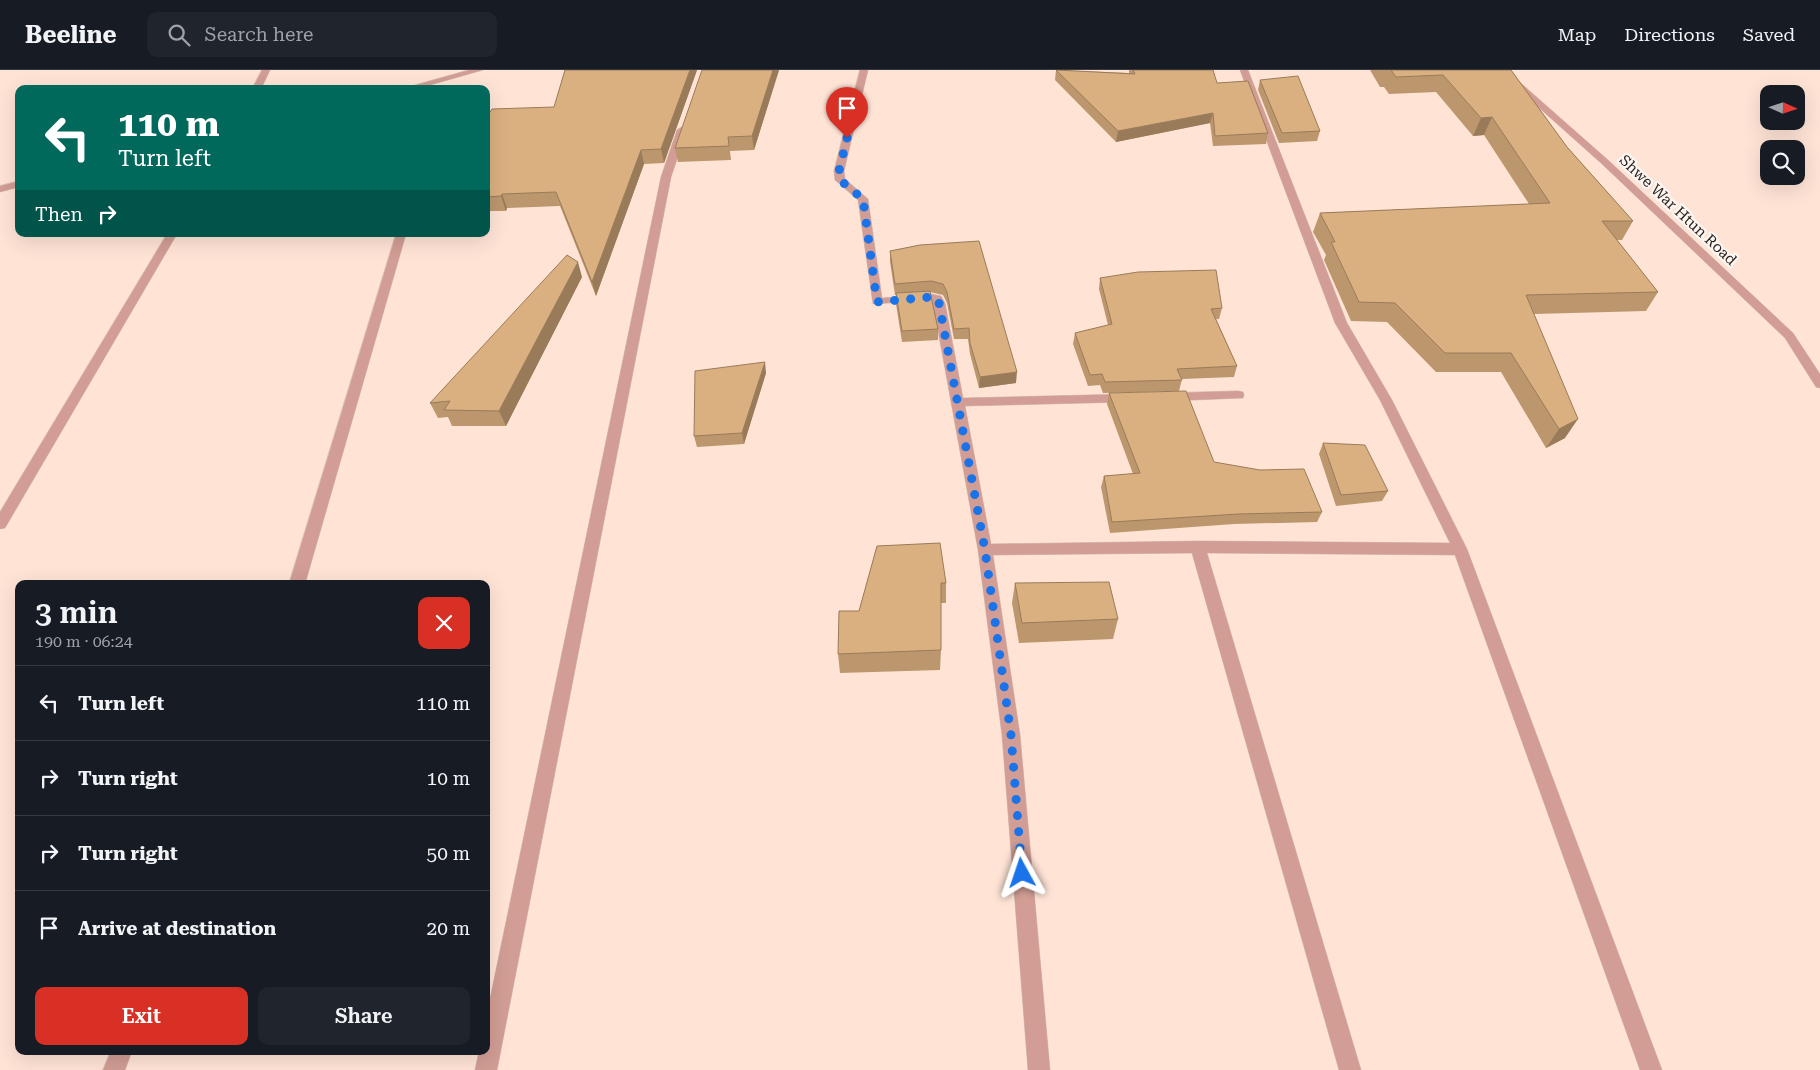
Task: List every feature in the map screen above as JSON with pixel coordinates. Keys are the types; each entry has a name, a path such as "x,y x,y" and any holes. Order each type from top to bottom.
{"street":[{"path":"258,85 266,70"},
{"path":"438,85 479,70"},
{"path":"864,70 839,171 840,180 863,199 877,302 931,297 937,298 939,303 985,550 1011,735 1039,1070"},
{"path":"1244,70 1341,323 1386,400 1460,549 1651,1070"},
{"name":"Shwe War Htun Road","path":"1501,70 1605,162 1789,336 1820,384"},
{"path":"490,1050 666,177 688,114"},
{"path":"0,189 15,185"},
{"path":"0,524 170,237"},
{"path":"298,580 400,237"},
{"path":"1160,397 1238,395"},
{"path":"956,402 1141,398"},
{"path":"985,550 1198,547 1460,549"},
{"path":"1198,547 1350,1070"},
{"path":"114,1070 120,1055"},
{"path":"486,1070 489,1055"}],"building":[{"path":"565,70 690,70 661,149 641,150 592,282 556,192 502,194 501,196 490,197 490,112 492,109 554,107"},
{"path":"702,70 773,70 752,136 728,137 729,146 675,148"},
{"path":"1056,70 1135,74 1133,70 1213,70 1217,83 1248,81 1268,133 1215,136 1213,113 1118,131"},
{"path":"1391,70 1511,70 1567,147 1633,221 1602,221 1658,292 1526,295 1578,419 1559,429 1511,353 1445,353 1395,303 1359,302 1331,242 1335,242 1320,213 1550,203 1492,117 1481,118 1443,75 1396,77"},
{"path":"1298,76 1320,131 1282,133 1260,80"},
{"path":"979,241 1017,372 980,377 970,343 969,328 954,329 947,292 943,284 931,281 895,284 890,251 920,245"},
{"path":"567,255 578,262 499,411 444,410 450,401 430,403"},
{"path":"1216,270 1222,308 1211,309 1237,366 1177,369 1182,380 1105,382 1102,374 1090,375 1075,333 1112,324 1100,278 1138,272"},
{"path":"930,291 938,329 902,331 896,293"},
{"path":"765,362 742,433 694,436 695,371"},
{"path":"1186,391 1214,462 1260,470 1304,469 1322,512 1238,514 1112,522 1104,476 1140,473 1109,393"},
{"path":"1323,443 1365,445 1388,491 1341,495"},
{"path":"940,543 946,583 941,583 941,650 838,654 839,611 859,611 877,546"},
{"path":"1109,582 1118,619 1022,623 1015,583"}],"route":[{"path":"847,138 839,171 840,180 863,199 877,302 931,297 937,298 939,303 985,550 1011,735 1022,873"}]}
